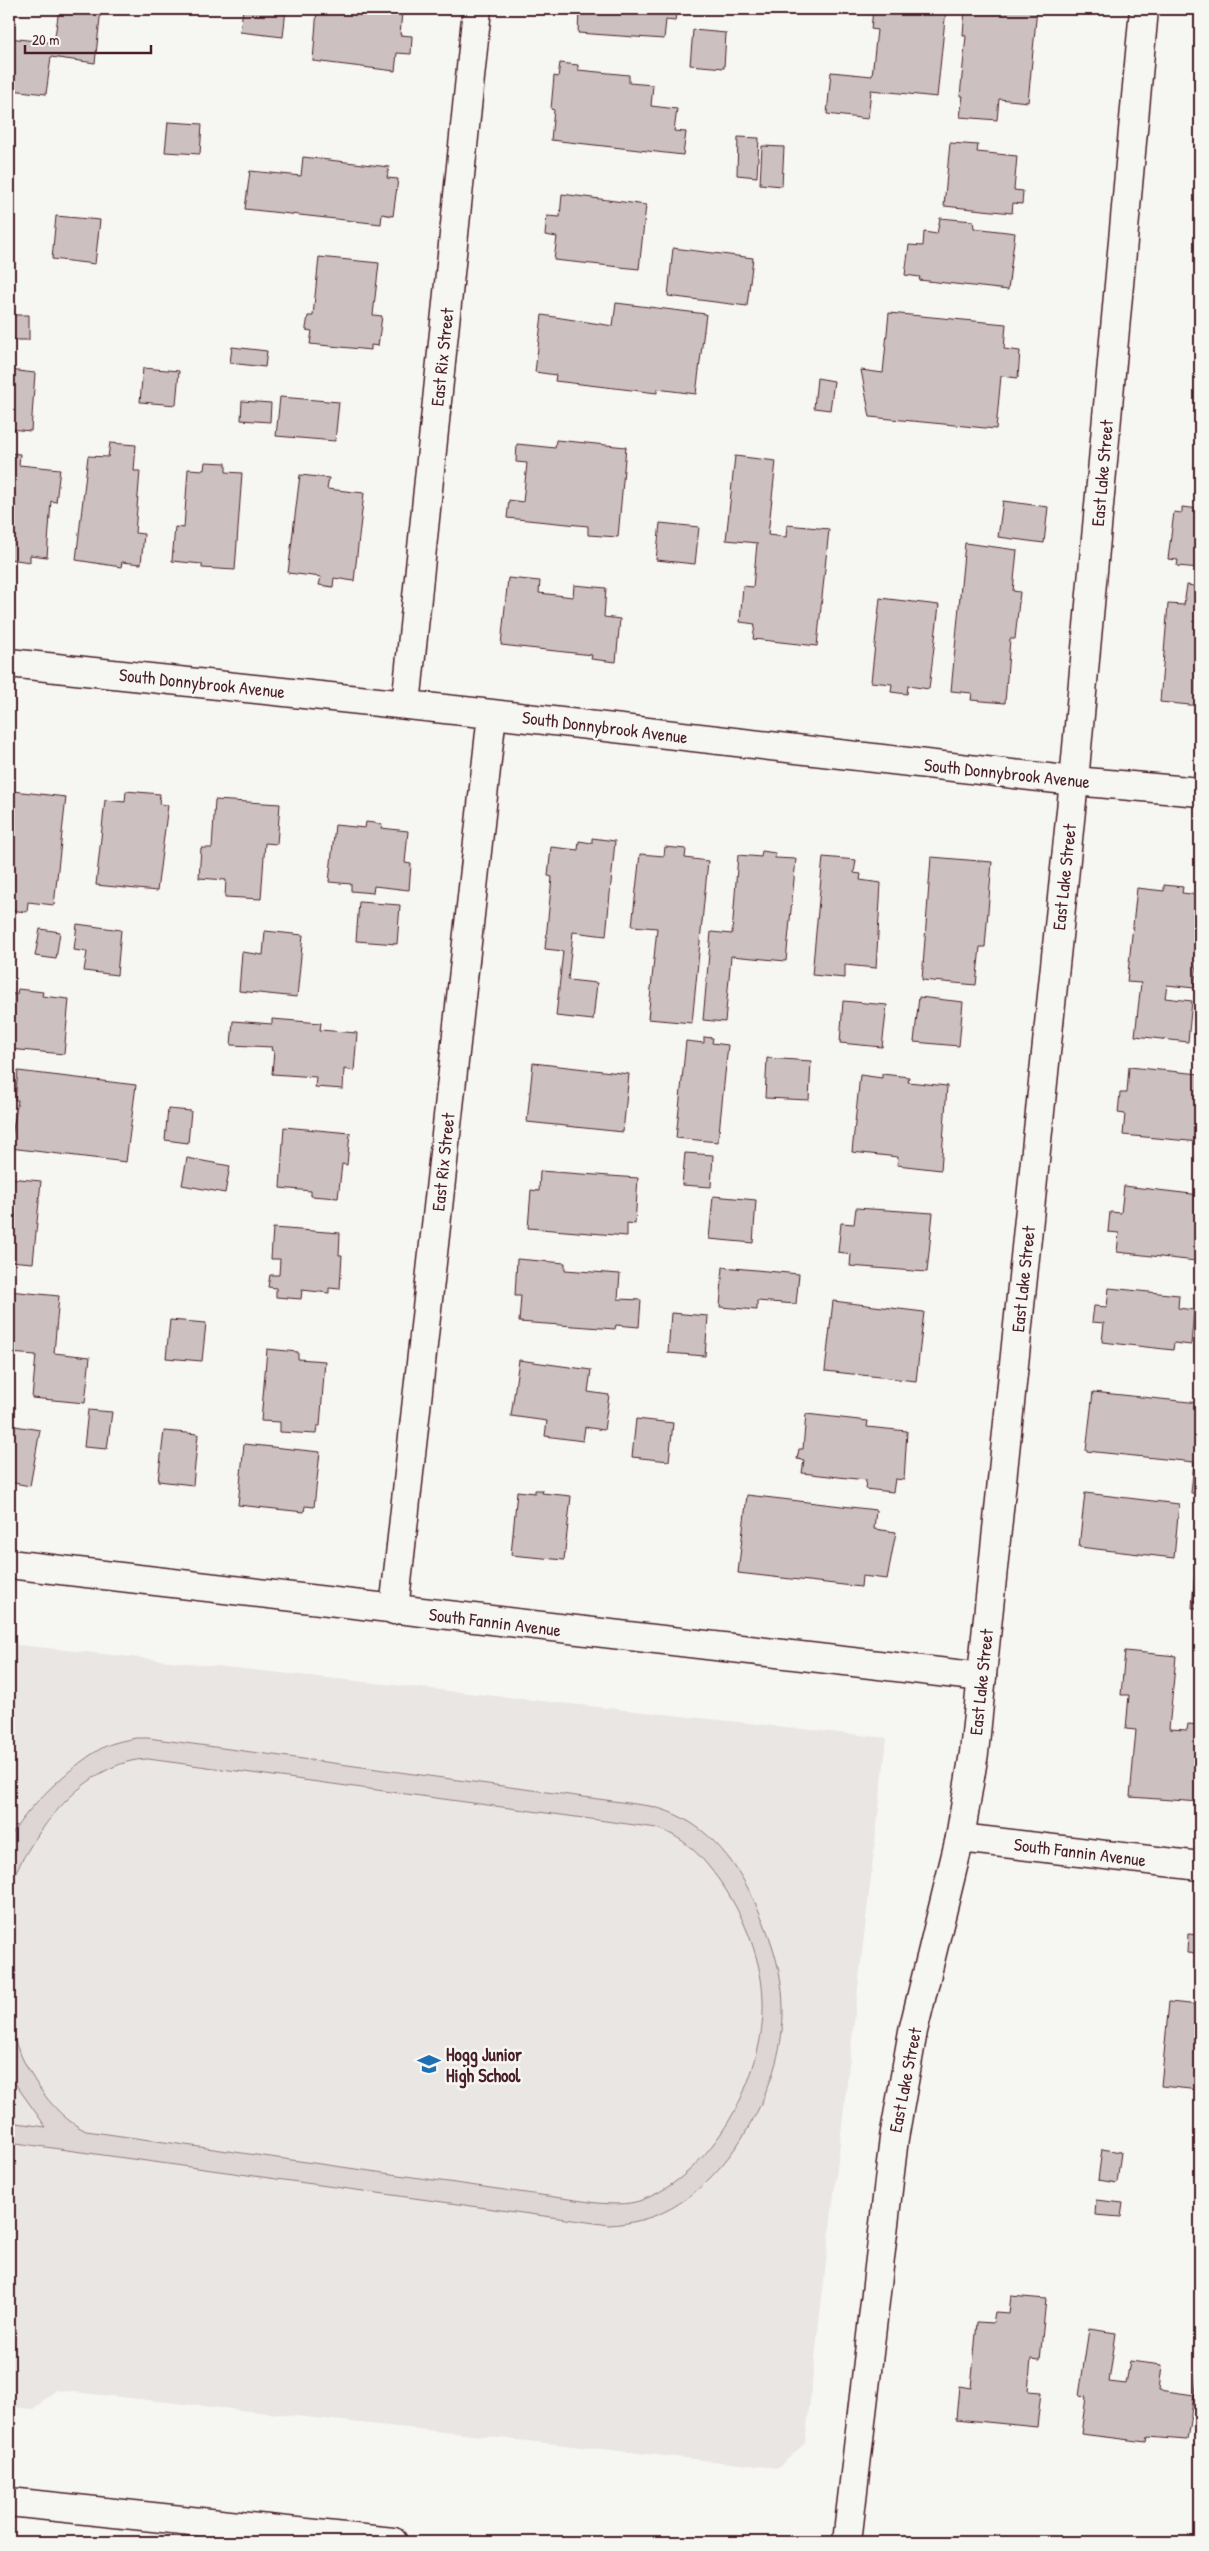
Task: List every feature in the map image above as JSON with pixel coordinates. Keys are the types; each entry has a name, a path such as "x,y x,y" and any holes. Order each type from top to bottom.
{"street":[{"name":"East Rix Street","path":"406,704 478,9"},
{"name":"East Lake Street","path":"847,2542 894,2138 914,2031 960,1838 974,1753 1074,781 1144,9"},
{"name":"South Donnybrook Avenue","path":"9,663 406,704 1074,781 1200,792"},
{"name":"East Rix Street","path":"394,1610 492,714"},
{"name":"South Fannin Avenue","path":"9,1564 982,1677"},
{"name":"South Fannin Avenue","path":"960,1838 1200,1866"},
{"path":"9,2502 393,2542"}],"shaded area":[{"name":"Hogg Junior High School","path":"9,1644 887,1738 805,2443 778,2468 56,2390 33,2409 9,2407"},
{"path":"136,1738 148,1738 650,1806 683,1818 697,1827 710,1837 732,1862 750,1892 774,1952 783,1999 780,2042 774,2071 763,2099 749,2126 732,2152 713,2175 691,2195 668,2210 624,2224 609,2225 9,2142 9,2122 46,2127 9,2075 9,2027 29,2072 38,2086 60,2112 72,2123 86,2131 597,2203 629,2203 639,2201 666,2188 690,2170 712,2146 730,2119 745,2090 755,2060 762,2029 763,2000 759,1970 751,1941 732,1899 703,1859 687,1844 657,1828 148,1759 125,1763 103,1772 83,1786 63,1804 46,1823 31,1845 9,1887 8,1845 15,1829 25,1816 51,1788 81,1762 109,1745"}],"building":[{"path":"59,9 101,9 95,63 51,57 46,94 11,90 9,38 54,43"},
{"path":"243,9 286,9 283,37 240,32"},
{"path":"317,9 374,9 402,12 400,35 412,36 411,54 397,53 395,71 313,61"},
{"path":"568,9 683,9 683,12 676,12 675,21 666,20 664,39 578,33 579,11"},
{"path":"873,9 946,9 937,97 871,90 868,119 827,114 831,72 872,76 877,30 871,29"},
{"path":"965,9 1037,9 1028,102 999,99 997,120 960,117 963,96 960,96 966,36 963,35"},
{"path":"693,30 726,33 724,68 690,65"},
{"path":"560,63 578,65 578,70 629,75 629,83 653,85 651,106 677,109 674,131 686,132 683,155 551,140 554,110 551,109 554,76 558,77"},
{"path":"168,122 202,124 200,154 165,152"},
{"path":"738,137 759,138 757,177 737,175"},
{"path":"950,143 978,145 977,152 1017,156 1014,190 1023,191 1022,204 1013,203 1012,213 944,206"},
{"path":"762,146 784,147 782,186 760,184"},
{"path":"303,157 389,167 387,178 398,179 393,216 382,214 381,224 245,209 250,171 301,176"},
{"path":"562,194 646,205 639,269 554,260 557,237 545,235 547,216 560,217"},
{"path":"56,216 100,220 95,264 52,259"},
{"path":"940,218 973,221 974,228 1015,233 1008,290 919,280 920,277 905,275 909,245 923,246 924,232 937,234"},
{"path":"673,248 753,258 747,306 668,296"},
{"path":"319,257 379,263 373,315 382,316 378,346 371,345 371,350 310,344 312,331 306,330 306,328 308,316 313,316"},
{"path":"616,303 706,314 696,394 657,389 657,393 555,381 556,375 535,372 542,315 613,326"},
{"path":"889,313 1006,324 1004,349 1020,351 1018,378 1001,376 996,429 870,417 861,370 883,373"},
{"path":"12,315 29,315 29,340 12,340"},
{"path":"232,347 267,351 265,367 230,363"},
{"path":"143,368 179,371 176,405 140,402"},
{"path":"9,370 35,373 31,431 9,429"},
{"path":"817,378 834,381 830,410 814,408"},
{"path":"280,397 339,402 335,441 276,436"},
{"path":"242,401 271,403 270,422 241,420"},
{"path":"556,440 626,447 618,537 588,535 588,526 507,518 509,500 523,502 527,463 516,462 517,444 555,448"},
{"path":"110,443 136,445 134,471 140,471 135,533 144,534 141,564 122,562 121,567 76,560 88,456 108,457"},
{"path":"9,453 20,454 19,465 60,469 56,502 51,501 47,557 30,555 30,562 9,559"},
{"path":"735,456 776,461 768,535 786,537 787,525 829,529 817,646 753,639 755,624 740,622 743,586 753,587 757,543 726,540"},
{"path":"205,462 226,463 226,472 242,473 235,570 202,568 202,564 172,561 175,527 184,528 188,469 204,470"},
{"path":"300,475 329,478 327,489 364,493 354,581 334,578 333,587 319,585 321,577 288,573"},
{"path":"1003,501 1048,507 1044,543 998,537"},
{"path":"1182,507 1200,509 1200,568 1177,566 1178,560 1168,559 1174,512 1182,513"},
{"path":"660,523 699,527 695,564 656,560"},
{"path":"965,543 1017,550 1013,591 1020,592 1015,639 1010,639 1005,703 971,700 972,693 951,691"},
{"path":"508,578 540,581 539,593 573,597 574,585 606,588 604,617 620,619 616,662 591,659 592,655 501,645"},
{"path":"1187,585 1200,587 1200,706 1160,702 1168,604 1184,605"},
{"path":"880,598 939,605 929,689 908,686 907,694 891,692 892,684 871,682"},
{"path":"13,791 66,797 54,905 28,902 27,912 9,910 9,816"},
{"path":"126,791 160,794 159,804 168,805 157,891 96,885 105,800 125,802"},
{"path":"215,800 280,804 277,844 265,843 261,899 225,897 226,880 199,878 201,848 212,848"},
{"path":"366,822 382,824 381,828 408,831 405,863 411,864 409,890 374,886 373,893 351,891 351,884 329,882 335,825 365,828"},
{"path":"592,838 615,841 606,936 573,932 568,980 597,983 593,1020 556,1016 563,951 545,949 552,877 548,876 551,847 578,850 579,841 592,843"},
{"path":"665,847 686,849 685,858 708,861 692,1023 648,1019 657,928 632,926 640,854 664,856"},
{"path":"762,851 775,853 775,858 796,859 786,961 731,956 725,1022 703,1020 711,932 732,934 738,855 761,857"},
{"path":"823,857 856,860 854,873 861,874 860,880 881,883 876,968 845,965 845,978 812,975"},
{"path":"931,857 992,862 985,947 980,947 976,985 922,980"},
{"path":"1164,885 1183,887 1182,893 1200,895 1200,936 1194,988 1167,985 1165,998 1192,1001 1188,1042 1135,1036 1141,983 1127,982 1137,888 1164,891"},
{"path":"359,902 400,905 397,944 356,941"},
{"path":"77,924 121,930 117,975 84,971 87,952 74,950"},
{"path":"40,929 60,932 56,959 35,956"},
{"path":"265,931 303,935 297,997 239,991 242,952 263,955"},
{"path":"18,989 43,992 42,996 69,999 64,1054 9,1049 9,994 17,994"},
{"path":"919,997 963,1002 959,1046 914,1042"},
{"path":"843,1001 887,1005 882,1047 840,1043"},
{"path":"272,1019 321,1023 320,1030 357,1033 354,1071 344,1069 343,1089 315,1087 316,1077 272,1074 274,1051 271,1050 272,1047 231,1045 233,1021 272,1024"},
{"path":"704,1037 713,1038 712,1043 728,1045 718,1142 676,1138 686,1041 704,1043"},
{"path":"767,1058 811,1061 809,1100 765,1098"},
{"path":"533,1063 629,1074 623,1132 527,1122"},
{"path":"1129,1067 1200,1074 1200,1142 1123,1135 1125,1114 1118,1113 1120,1093 1127,1093"},
{"path":"18,1071 136,1085 126,1162 10,1148 18,1100 15,1100"},
{"path":"882,1074 909,1077 908,1082 947,1086 941,1170 897,1165 898,1157 852,1152 860,1075 882,1078"},
{"path":"168,1109 191,1111 188,1143 165,1140"},
{"path":"284,1127 350,1133 347,1165 342,1164 338,1198 311,1196 311,1191 280,1188"},
{"path":"685,1153 713,1155 711,1187 682,1185"},
{"path":"187,1158 230,1166 225,1193 182,1185"},
{"path":"540,1171 638,1178 635,1224 627,1223 627,1236 528,1228 531,1190 539,1191"},
{"path":"9,1178 41,1181 33,1263 9,1261"},
{"path":"1124,1186 1200,1195 1200,1223 1196,1261 1117,1252 1119,1233 1108,1232 1110,1212 1121,1213"},
{"path":"713,1196 756,1200 753,1243 709,1239"},
{"path":"856,1208 933,1213 927,1272 850,1266 851,1254 838,1252 841,1223 854,1224"},
{"path":"273,1228 340,1233 339,1255 342,1255 340,1289 329,1288 329,1293 302,1290 301,1299 276,1297 276,1288 268,1287 270,1275 279,1275 280,1259 271,1259"},
{"path":"517,1259 565,1263 565,1270 620,1274 618,1299 641,1300 639,1327 616,1325 615,1329 519,1322 521,1296 515,1296"},
{"path":"723,1267 799,1274 796,1304 757,1301 757,1310 720,1307"},
{"path":"1109,1288 1179,1295 1178,1308 1194,1310 1191,1345 1174,1343 1173,1350 1102,1342 1104,1323 1092,1322 1094,1306 1107,1307"},
{"path":"9,1291 59,1296 54,1353 90,1357 85,1403 32,1398 36,1355 9,1353"},
{"path":"833,1301 924,1312 916,1381 825,1371"},
{"path":"671,1313 708,1316 705,1356 668,1353"},
{"path":"170,1320 206,1323 202,1361 166,1358"},
{"path":"267,1349 298,1352 298,1359 325,1361 320,1426 317,1426 316,1434 280,1432 280,1422 261,1421"},
{"path":"519,1360 591,1370 588,1392 609,1395 604,1430 585,1427 583,1441 545,1436 547,1421 511,1416"},
{"path":"1093,1392 1199,1403 1196,1428 1200,1428 1200,1494 1191,1493 1194,1462 1086,1451"},
{"path":"88,1410 112,1412 107,1449 84,1447"},
{"path":"806,1414 868,1421 867,1427 907,1431 904,1480 895,1479 893,1492 865,1489 866,1480 802,1473 804,1460 797,1459 799,1449 803,1449"},
{"path":"636,1419 673,1423 669,1461 632,1457"},
{"path":"9,1425 40,1430 30,1486 9,1482"},
{"path":"164,1431 198,1434 193,1485 158,1481"},
{"path":"244,1444 320,1452 314,1507 305,1506 304,1512 238,1505"},
{"path":"535,1490 543,1490 542,1493 571,1496 564,1560 511,1555 517,1491 535,1493"},
{"path":"1085,1493 1179,1504 1174,1558 1079,1547"},
{"path":"747,1495 876,1510 874,1529 896,1532 887,1579 862,1576 861,1587 738,1573"},
{"path":"1196,1557 1200,1557 1200,1608 1192,1608"},
{"path":"1125,1651 1176,1656 1169,1729 1187,1730 1188,1724 1200,1725 1200,1802 1130,1797 1136,1730 1126,1729 1129,1695 1121,1695"},
{"path":"1188,1934 1200,1935 1200,1954 1187,1953"},
{"path":"1169,2002 1200,2005 1200,2090 1161,2086"},
{"path":"1102,2149 1121,2152 1117,2183 1098,2180"},
{"path":"1096,2200 1123,2203 1121,2217 1095,2215"},
{"path":"1011,2296 1046,2299 1040,2360 1031,2359 1028,2391 1041,2392 1037,2427 956,2419 959,2386 971,2388 977,2322 993,2323 995,2312 1009,2313"},
{"path":"1089,2329 1116,2333 1109,2382 1126,2384 1130,2361 1162,2365 1159,2390 1194,2395 1187,2440 1147,2437 1146,2442 1081,2434 1086,2397 1079,2396"},
{"path":"1200,2345 1200,2406 1194,2405"}],"place":[{"name":"Hogg Junior High School","path":"429,2064"}]}
